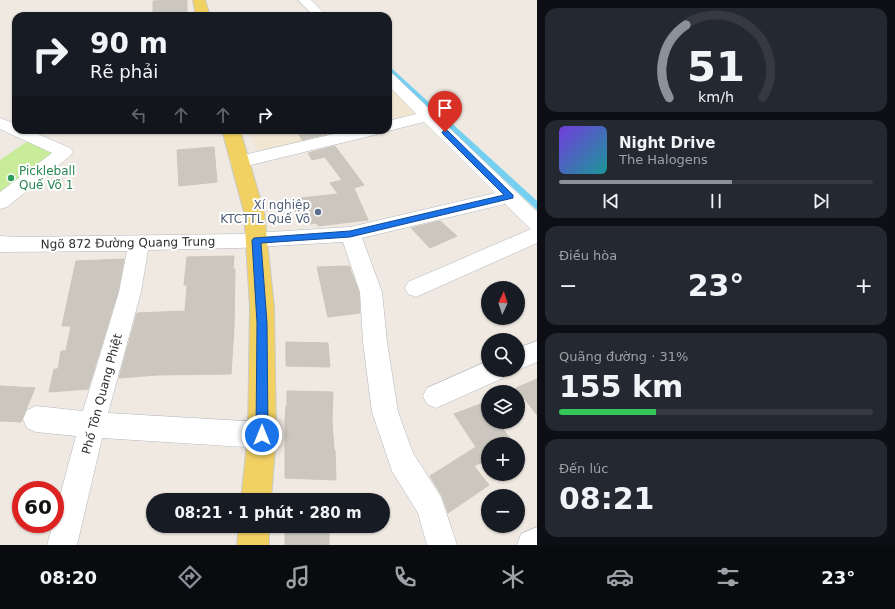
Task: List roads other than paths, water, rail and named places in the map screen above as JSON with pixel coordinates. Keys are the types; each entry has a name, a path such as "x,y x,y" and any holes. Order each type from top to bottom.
{"main road":[{"path":"199,0 201,12"},
{"path":"232,134 254,212 257,240 262,323 262,435 257,493"},
{"path":"252,545 253,533"}],"street":[{"path":"304,0 317,12"},
{"path":"392,81 537,224"},
{"path":"392,125 428,116"},
{"path":"0,123 12,128"},
{"path":"0,202 64,152 24,134"},
{"path":"239,162 355,134"},
{"name":"Ngõ 872 Đường Quang Trung","path":"0,244 19,246 257,240 350,234 510,196"},
{"path":"350,234 371,292 375,342 385,412 402,461 432,507 442,545"},
{"path":"416,288 537,235"},
{"name":"Phố Tôn Quang Phiệt","path":"62,545 92,425 130,292 139,243"},
{"path":"525,356 537,350"},
{"path":"436,396 481,376"},
{"path":"36,419 92,425 262,435"},
{"path":"532,545 537,542"}],"water":[{"path":"392,69 537,201 537,210 392,76"}],"place":[{"name":"Pickleball Quế Võ 1","path":"11,178"},
{"name":"Xí nghiệp KTCTTL Quế Võ","path":"318,212"}]}
